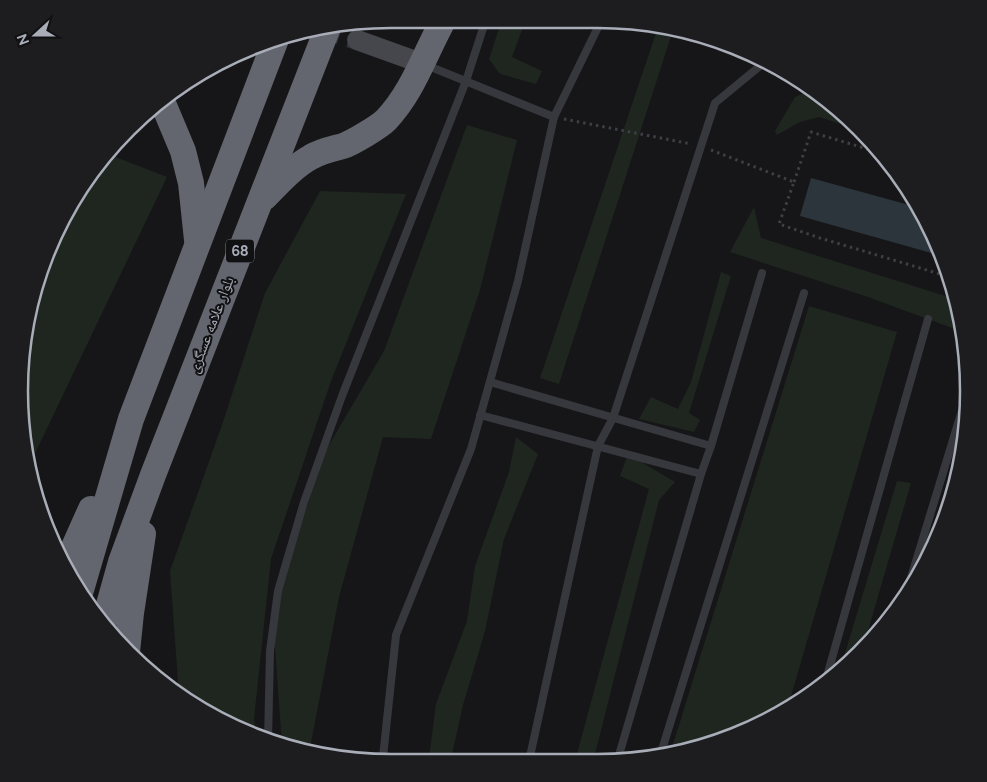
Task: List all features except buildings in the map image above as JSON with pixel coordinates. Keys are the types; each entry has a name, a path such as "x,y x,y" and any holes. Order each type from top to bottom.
{"highway":[{"path":"259,202 293,169 311,157 345,145 384,122 408,92 439,28"},
{"name":"بلوار علامه عسگری","path":"106,616 121,562 152,475 326,33"},
{"path":"69,559 131,419 273,47"},
{"path":"165,107 183,151 191,183 198,247"},
{"path":"83,583 131,419"},
{"path":"128,642 152,475"}],"street":[{"path":"357,40 421,63"}],"lane":[{"path":"268,733 270,651 278,591 304,502 342,396 466,81 483,28"},
{"path":"383,754 396,635 471,449 518,281 554,117 598,28"},
{"path":"421,63 554,117"},
{"path":"530,754 598,446 613,418 715,103 760,67"},
{"path":"618,754 762,273"},
{"path":"662,749 804,293"},
{"path":"829,670 928,319"},
{"path":"490,382 711,446"},
{"path":"480,415 701,474"},
{"path":"914,567 958,424"}],"path":[{"path":"554,117 701,146 794,182"},
{"path":"867,149 812,132 779,224 940,273"}],"shaded area":[{"path":"499,28 523,28 512,57 542,71 536,84 500,74 489,59"},
{"path":"656,33 671,35 559,384 540,378"},
{"path":"804,93 843,125 819,117 800,122 777,135 775,131 795,97"},
{"path":"467,125 517,140 480,290 431,439 383,437 339,597 310,746 281,737 273,619 322,457 384,351"},
{"path":"114,156 167,177 33,457 28,415 28,367 34,320 47,274 65,230 89,189"},
{"path":"811,178 908,205 932,253 800,216"},
{"path":"320,191 406,194 331,381 271,559 254,719 256,728 209,706 178,685 170,571 222,425 265,293"},
{"path":"754,207 761,238 947,296 954,329 865,296 730,252"},
{"path":"721,272 731,276 689,413 700,420 694,432 639,419 651,397 678,409 691,382"},
{"path":"809,306 897,332 791,698 735,727 672,747"},
{"path":"516,437 538,454 504,539 485,631 463,705 452,754 430,754 436,704 467,621 475,566 509,472"},
{"path":"628,454 675,482 659,500 595,754 577,754 649,489 620,476"},
{"path":"897,481 911,483 867,633 844,656"}],"tunnel":[{"path":"334,32 357,40"}]}
